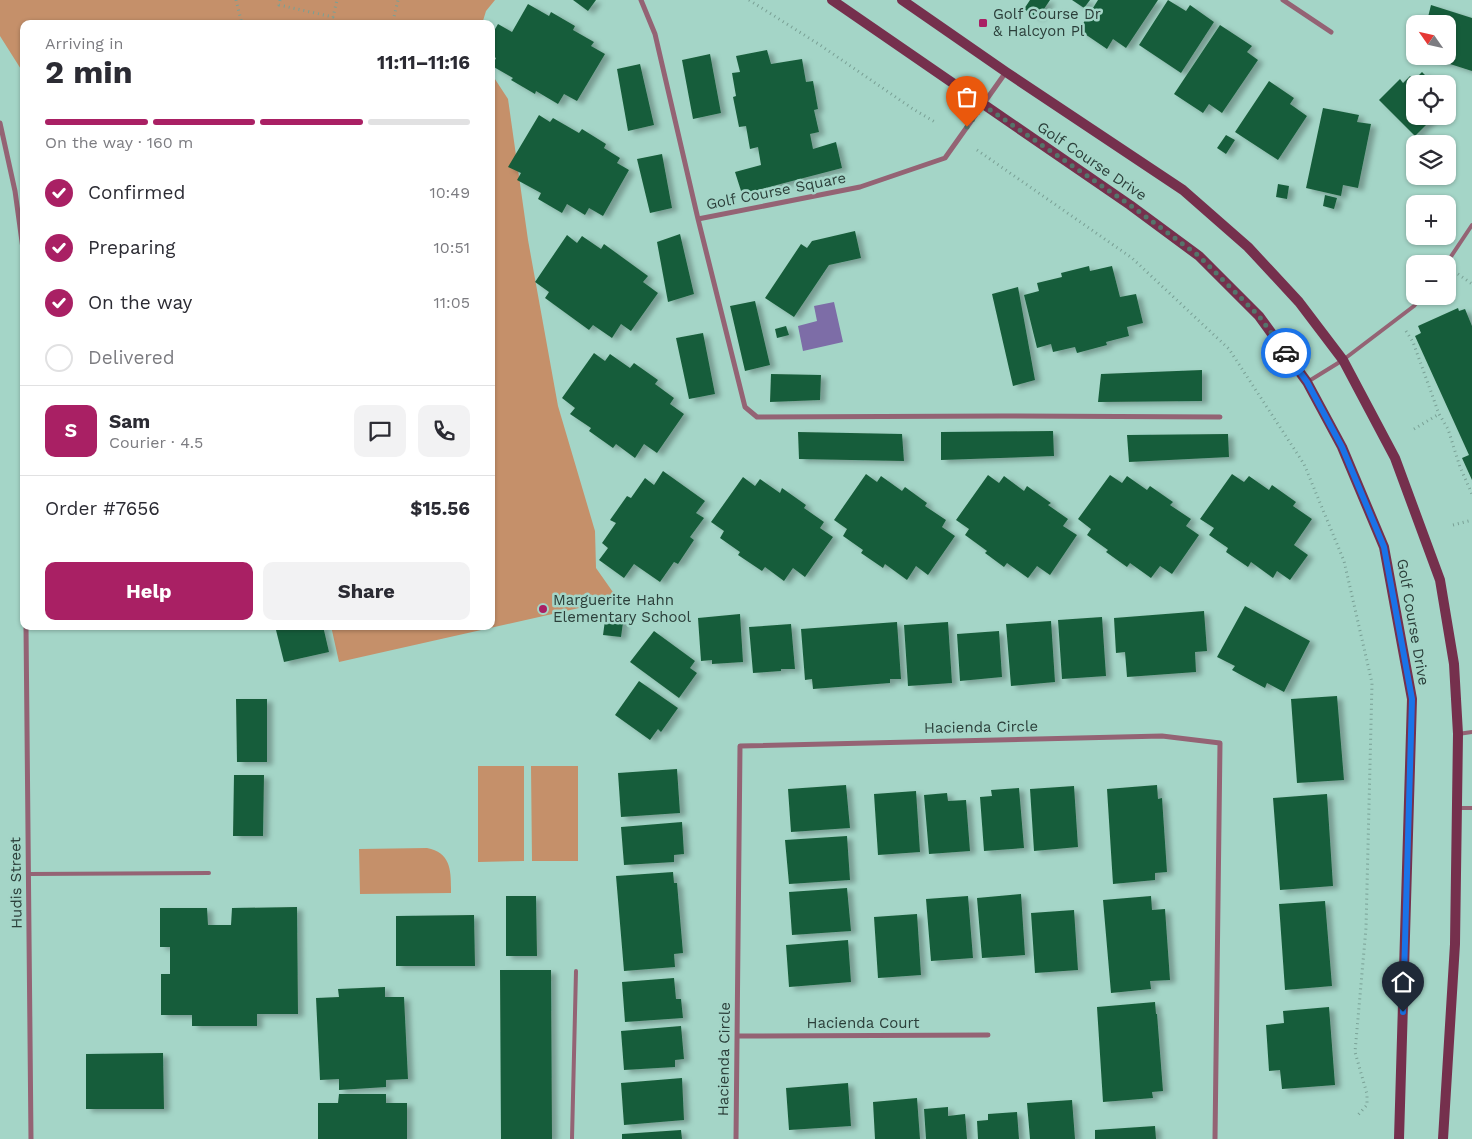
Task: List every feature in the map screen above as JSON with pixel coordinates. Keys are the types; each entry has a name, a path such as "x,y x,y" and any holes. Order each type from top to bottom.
{"street":[{"name":"Golf Course Square","path":"641,0 655,34 698,219 860,187 945,158 1006,72"},
{"name":"Golf Course Drive","path":"832,0 1130,205 1199,256 1259,316 1307,382 1342,447 1384,547 1412,699 1399,1139"},
{"name":"Golf Course Drive","path":"902,0 1183,190 1248,247 1298,302 1343,360 1395,458 1440,580 1454,664 1458,734 1455,944 1443,1139"},
{"path":"1283,0 1331,32"},
{"path":"0,123 15,191 20,227"},
{"path":"698,219 746,407 758,417 1220,417"},
{"name":"Hudis Street","path":"26,630 30,1139"},
{"name":"Hacienda Circle","path":"736,1139 740,746 1162,736 1220,743 1215,1139"},
{"name":"Hacienda Court","path":"737,1036 988,1036"}],"lane":[{"path":"1452,255 1472,225"},
{"path":"1307,382 1343,360 1415,305"},
{"path":"1458,734 1472,732"},
{"path":"1457,808 1472,808"},
{"path":"29,874 209,873"},
{"path":"572,1139 576,971"}],"path":[{"path":"236,0 241,20"},
{"path":"280,0 279,5 333,17 337,0"},
{"path":"393,20 398,0"},
{"path":"749,0 935,122"},
{"path":"977,150 1132,258 1229,349 1304,464 1344,561 1372,683 1366,928 1355,1052 1367,1094 1367,1105 1357,1116"},
{"path":"1398,318 1412,342 1439,414 1448,429 1460,467 1472,494"},
{"path":"1414,429 1439,414"},
{"path":"1453,525 1472,520"}],"shaded area":[{"path":"0,0 495,0 486,11 483,20 20,20 20,68 0,36"},
{"path":"495,79 508,99 528,240 558,406 595,531 596,568 622,605 584,598 579,608 495,627"},
{"path":"834,302 843,342 803,351 798,326 817,321 814,306"},
{"path":"332,630 481,630 339,662"},
{"path":"478,766 524,766 524,861 478,862"},
{"path":"531,766 578,766 578,861 532,861"},
{"path":"427,848 441,854 446,859 450,871 451,893 360,894 359,849"}],"building":[{"path":"573,0 596,0 588,11"},
{"path":"1030,0 1050,0 1038,18 1024,9"},
{"path":"1072,0 1090,0 1084,8"},
{"path":"1098,0 1158,0 1126,48 1113,39 1107,49 1079,30"},
{"path":"1168,0 1186,11 1190,5 1214,22 1181,73 1139,45"},
{"path":"528,4 549,16 551,12 575,26 573,30 594,42 591,46 605,54 577,101 564,94 558,104 536,91 535,94 495,68 495,29 498,24 512,32"},
{"path":"1431,5 1472,18 1472,71 1453,65 1456,65 1456,15 1428,15"},
{"path":"1220,25 1252,46 1247,52 1258,60 1222,113 1209,104 1203,113 1174,94"},
{"path":"767,50 771,64 802,59 806,82 813,81 818,109 814,110 819,132 810,134 813,149 836,142 842,168 742,194 735,172 761,165 758,147 750,149 746,126 739,127 733,97 736,96 732,73 740,72 736,56"},
{"path":"710,54 721,113 693,119 682,60"},
{"path":"640,64 654,125 628,131 617,69"},
{"path":"1400,79 1403,83 1406,80 1406,125 1426,125 1416,135 1379,100"},
{"path":"1269,81 1294,98 1290,104 1307,116 1278,160 1235,132"},
{"path":"1323,108 1359,115 1357,122 1371,124 1358,188 1343,185 1341,196 1306,188"},
{"path":"539,115 550,122 553,118 579,133 582,129 606,144 604,148 620,158 617,163 629,170 603,216 589,208 585,215 567,204 562,213 538,199 541,193 517,180 521,173 508,167"},
{"path":"1226,135 1235,140 1226,154 1217,148"},
{"path":"662,154 672,208 650,213 637,159"},
{"path":"1278,184 1289,186 1287,199 1276,197"},
{"path":"1325,195 1337,198 1334,209 1323,206"},
{"path":"855,231 861,258 829,265 794,317 765,298 801,244 807,248 812,241"},
{"path":"680,234 694,294 668,302 657,242"},
{"path":"567,235 577,243 582,236 601,249 604,244 648,276 643,282 658,293 631,331 621,324 612,338 593,325 589,330 545,298 549,292 535,282"},
{"path":"1089,266 1090,271 1112,266 1120,297 1136,294 1143,323 1127,327 1129,336 1106,342 1107,345 1077,353 1075,347 1053,352 1051,344 1037,348 1024,295 1039,291 1037,283 1062,277 1061,273"},
{"path":"1018,287 1035,380 1013,386 992,294"},
{"path":"755,301 770,365 745,371 730,306"},
{"path":"1458,308 1459,311 1465,309 1472,326 1472,480 1462,458 1469,455 1415,336 1421,333 1418,326"},
{"path":"786,326 789,335 777,338 775,329"},
{"path":"703,333 715,394 689,399 676,338"},
{"path":"594,353 605,361 610,354 630,368 634,363 658,380 655,384 674,398 670,404 684,414 657,453 644,444 635,458 616,444 613,448 589,431 591,428 570,414 575,408 562,398"},
{"path":"1202,370 1202,401 1098,402 1101,374"},
{"path":"771,374 821,375 820,400 770,402"},
{"path":"1053,431 1054,456 941,460 941,432"},
{"path":"798,432 902,434 904,461 799,459"},
{"path":"1228,434 1229,457 1129,462 1127,435"},
{"path":"663,471 705,501 696,513 704,518 690,537 694,540 678,564 674,562 660,582 634,564 624,578 599,560 608,548 602,543 616,523 610,520 627,496 631,498 645,478 654,485"},
{"path":"866,474 877,482 881,476 902,491 905,487 927,503 925,506 946,520 942,527 955,536 928,575 916,566 907,580 885,564 883,568 861,553 863,550 843,536 847,529 834,520"},
{"path":"1232,474 1244,482 1249,476 1269,490 1272,485 1296,502 1293,506 1312,519 1294,545 1308,555 1290,580 1277,571 1273,578 1251,562 1248,567 1226,552 1228,548 1209,535 1214,528 1200,519"},
{"path":"988,475 999,483 1004,476 1024,491 1027,486 1051,503 1048,505 1068,519 1063,526 1077,535 1050,575 1037,566 1028,578 1007,563 1004,567 985,553 987,551 965,535 969,529 956,520"},
{"path":"1110,475 1122,483 1127,476 1147,490 1150,486 1173,502 1170,505 1191,519 1186,526 1199,535 1172,574 1160,566 1151,578 1130,563 1127,567 1087,535 1091,529 1078,519"},
{"path":"743,477 755,486 760,479 780,493 782,488 806,505 804,508 824,522 820,528 833,537 805,577 793,568 784,581 765,567 762,571 738,555 740,552 720,538 724,531 711,522"},
{"path":"1245,606 1310,641 1284,692 1267,683 1265,688 1232,670 1235,666 1217,657"},
{"path":"1204,611 1207,651 1195,652 1196,672 1127,677 1125,652 1116,653 1114,618"},
{"path":"606,613 624,615 621,637 603,635"},
{"path":"740,614 743,662 712,664 712,660 701,661 698,618"},
{"path":"1102,617 1106,676 1062,679 1058,620"},
{"path":"1051,621 1055,682 1011,686 1006,624"},
{"path":"897,622 901,679 890,679 890,683 813,689 812,679 805,680 801,629"},
{"path":"948,622 952,683 908,686 904,625"},
{"path":"791,624 795,669 753,673 749,627"},
{"path":"276,630 324,630 329,652 284,662"},
{"path":"654,631 695,661 690,668 697,673 679,698 630,662"},
{"path":"999,631 1002,677 960,681 957,634"},
{"path":"639,681 678,708 661,732 658,729 650,740 615,715"},
{"path":"1337,696 1344,780 1297,783 1291,699"},
{"path":"236,699 267,699 267,762 237,762"},
{"path":"677,769 680,813 621,817 618,773"},
{"path":"234,775 264,775 263,836 233,836"},
{"path":"846,785 850,828 791,832 788,789"},
{"path":"1157,785 1158,799 1162,798 1167,872 1155,873 1155,880 1113,884 1107,789"},
{"path":"1074,786 1078,847 1034,851 1030,789"},
{"path":"1019,788 1024,848 984,851 980,797 992,796 991,790"},
{"path":"916,791 920,852 878,855 874,794"},
{"path":"947,793 948,801 966,800 970,851 929,854 924,795"},
{"path":"1327,794 1333,886 1280,890 1273,798"},
{"path":"682,822 684,854 674,855 674,862 624,865 621,827"},
{"path":"847,836 850,880 789,884 785,840"},
{"path":"673,872 674,883 677,883 683,953 674,954 675,967 624,971 616,876"},
{"path":"847,888 851,931 792,935 789,892"},
{"path":"1021,894 1025,955 982,958 977,898"},
{"path":"506,896 536,896 537,956 506,956"},
{"path":"968,896 973,958 931,961 926,899"},
{"path":"1151,896 1152,910 1165,909 1170,980 1150,981 1151,989 1111,993 1103,900"},
{"path":"1325,901 1332,986 1285,990 1279,904"},
{"path":"297,907 298,1014 257,1014 257,1026 192,1026 192,1015 161,1015 161,974 170,974 170,947 160,947 160,908 207,908 208,925 231,925 232,908"},
{"path":"1074,910 1078,970 1035,973 1031,913"},
{"path":"917,914 921,975 878,978 874,917"},
{"path":"474,915 475,966 396,966 396,916"},
{"path":"848,940 851,982 789,987 786,945"},
{"path":"500,970 551,970 552,1139 501,1139"},
{"path":"674,978 676,999 681,999 683,1018 625,1022 622,982"},
{"path":"385,987 385,997 404,997 408,1079 386,1080 386,1087 339,1090 339,1079 320,1080 316,998 339,997 338,989"},
{"path":"1155,1002 1163,1091 1152,1092 1153,1098 1103,1102 1097,1007"},
{"path":"1329,1007 1335,1085 1282,1089 1280,1070 1269,1071 1266,1025 1284,1023 1283,1011"},
{"path":"681,1026 684,1059 675,1060 675,1067 624,1070 621,1031"},
{"path":"163,1053 164,1109 86,1109 86,1054"},
{"path":"682,1078 684,1120 624,1125 621,1083"},
{"path":"848,1083 851,1126 789,1130 786,1088"},
{"path":"339,1094 386,1094 386,1103 407,1103 407,1139 318,1139 318,1103 338,1103"},
{"path":"917,1098 920,1139 875,1139 873,1102"},
{"path":"1072,1100 1075,1139 1030,1139 1027,1103"},
{"path":"948,1107 948,1116 965,1114 967,1139 926,1139 924,1109"},
{"path":"1017,1112 1019,1139 978,1139 977,1121 988,1120 988,1114"},
{"path":"1155,1126 1156,1139 1095,1139 1095,1130"},
{"path":"681,1130 682,1139 622,1139 622,1134"}],"way so far":[{"path":"967,127 983,105 1130,205 1199,256 1259,316 1286,353"}],"place":[{"name":"Golf Course Dr & Halcyon Pl","path":"983,23"},
{"name":"Marguerite Hahn Elementary School","path":"543,609"}],"route":[{"path":"1286,353 1307,382 1342,447 1384,547 1412,699 1403,1012"}]}
